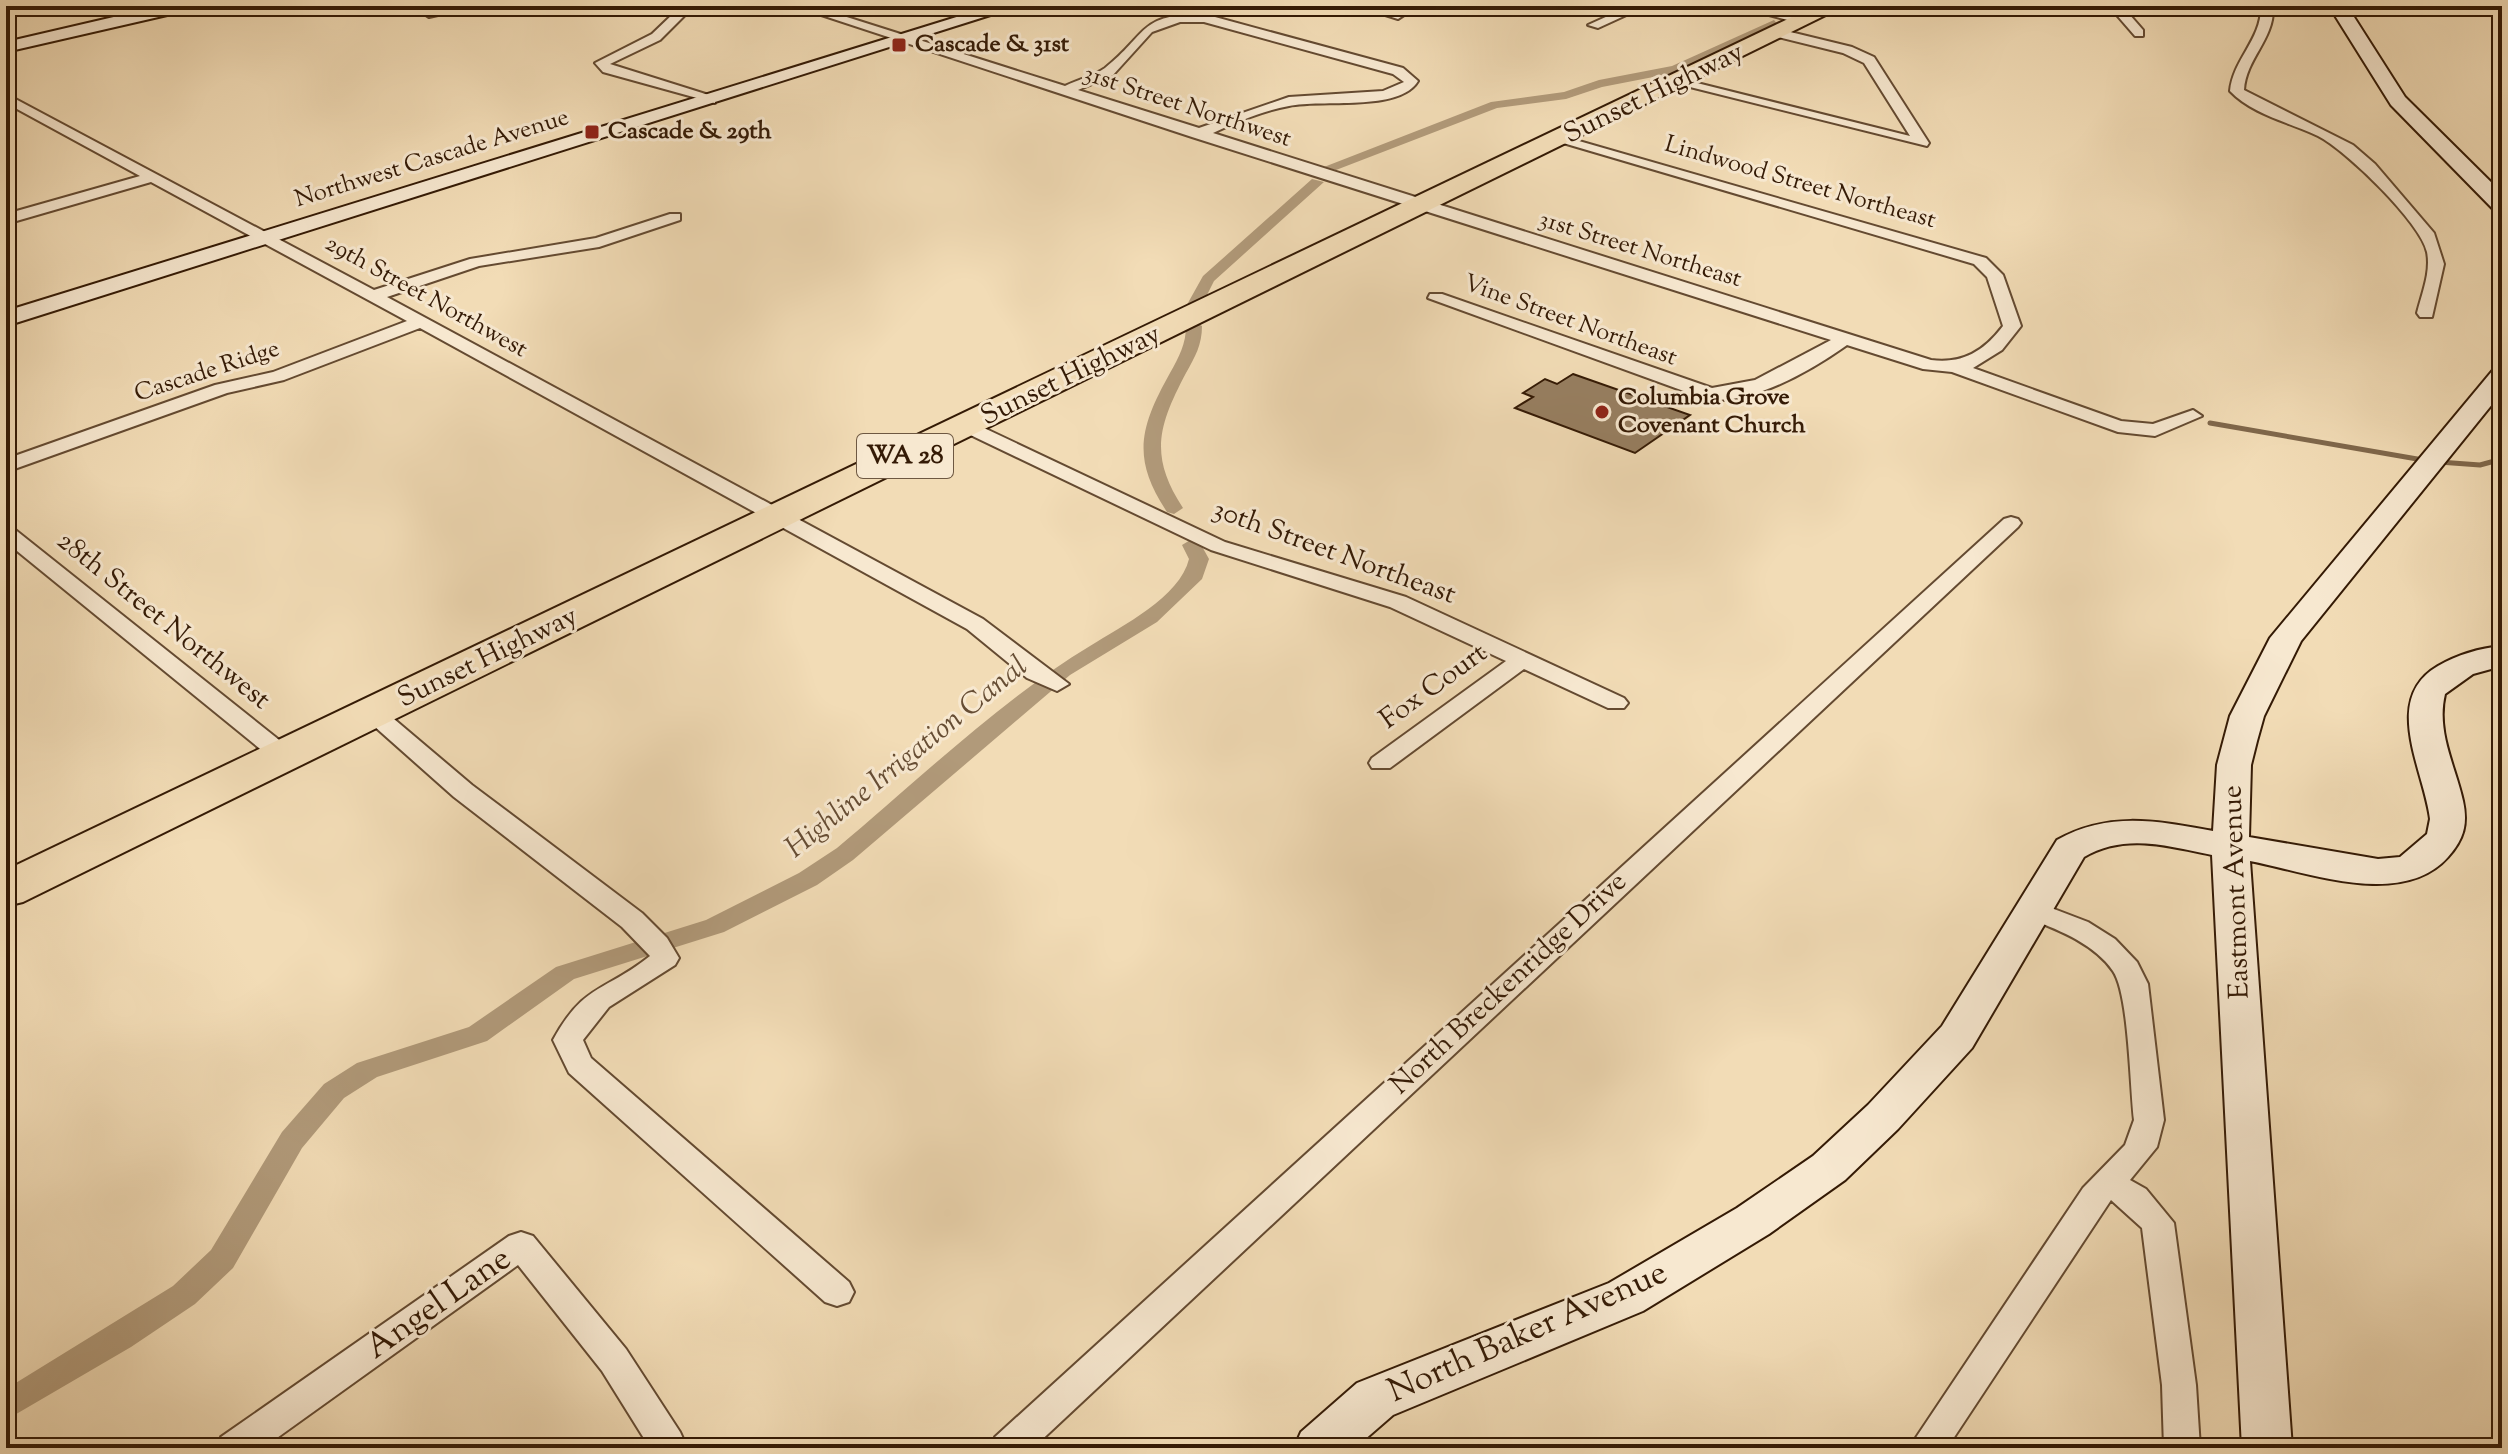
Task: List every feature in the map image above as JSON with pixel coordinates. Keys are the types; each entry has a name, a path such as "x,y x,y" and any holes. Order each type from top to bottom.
{"highway":[{"name":"Sunset Highway","path":"6,890 1804,20"}],"main road":[{"path":"6,47 183,6"},
{"name":"Northwest Cascade Avenue","path":"6,319 1010,6"},
{"path":"2338,6 2398,101 2502,205"},
{"name":"Eastmont Avenue","path":"2267,1448 2230,846 2234,765 2247,716 2286,638 2500,377"},
{"name":"North Baker Avenue","path":"1319,1448 1375,1399 1626,1297 1702,1254 1799,1191 1883,1117 1957,1037 2070,849 2094,835 2122,829 2154,832 2368,871 2407,868 2430,855 2446,833 2446,817 2425,723 2428,692 2439,680 2461,666 2502,656"}],"street":[{"path":"429,13 472,6"},
{"name":"31st Street Northwest","path":"800,6 1422,207"},
{"path":"1363,6 1398,15"},
{"path":"1594,25 1640,6"},
{"path":"1677,82 1922,143 1869,60 1847,50 1804,20 1741,6"},
{"path":"2115,6 2139,33"},
{"path":"2267,6 2262,37 2236,78 2237,91 2251,103 2326,135 2349,149 2428,236 2436,249 2437,265 2426,313"},
{"path":"678,16 656,37 601,63 608,69 710,100"},
{"path":"1064,91 1108,72 1148,29 1187,17 1204,18 1398,71 1411,81 1407,88 1386,94 1306,99 1269,106 1197,134"},
{"name":"29th Street Northwest","path":"6,98 975,624 1035,673 1057,684"},
{"name":"Lindwood Street Northeast","path":"1560,140 1980,261 1995,275 2012,326 1973,364 1959,369"},
{"path":"6,219 154,177"},
{"name":"31st Street Northeast","path":"1422,207 1844,339"},
{"path":"373,296 476,262 599,242 675,217"},
{"name":"Vine Street Northeast","path":"1436,298 1710,394 1726,395 1752,389 1844,339"},
{"name":"Cascade Ridge","path":"6,466 221,389 278,376 421,322"},
{"path":"1844,339 1929,365 1959,369 2118,426 2155,430 2193,416"},
{"name":"30th Street Northeast","path":"967,426 1226,549 1398,602 1616,703"},
{"name":"North Breckenridge Drive","path":"1008,1448 2011,523"},
{"name":"28th Street Northwest","path":"6,532 284,756"},
{"name":"Fox Court","path":"1381,763 1522,660"},
{"path":"373,713 463,791 632,920 657,945 665,958 649,973 607,992 578,1017 568,1040 579,1065 837,1292"},
{"path":"1927,1448 2094,1197 2136,1154 2146,1139 2149,1120 2134,984 2129,970 2098,940 2033,910"},
{"path":"2108,1182 2135,1198 2158,1223 2179,1385 2182,1448"},
{"name":"Angel Lane","path":"234,1448 521,1245 614,1360 667,1443"}],"building":[{"name":"Columbia Grove Covenant Church","path":"1573,374 1690,415 1635,453 1515,408 1533,397 1523,393 1545,379 1557,384"}],"waterway":[{"name":"Highline Irrigation Canal","path":"1802,11 1812,6"},
{"name":"Highline Irrigation Canal","path":"1331,167 1495,105 1566,95 1599,84 1675,69 1774,23"},
{"name":"Highline Irrigation Canal","path":"1192,310 1208,279 1317,182"},
{"name":"Highline Irrigation Canal","path":"1174,508 1155,474 1151,443 1166,395 1191,347 1194,326"},
{"path":"2210,423 2423,460"},
{"path":"2439,462 2480,465 2502,459"},
{"name":"Highline Irrigation Canal","path":"6,1406 120,1338 184,1295 222,1259 292,1140 334,1091 367,1070 478,1034 565,973 715,926 808,879 845,854 1063,671 1150,618 1195,575 1199,559 1192,545"}],"place":[{"name":"Cascade & 31st","path":"899,45"},
{"name":"Cascade & 29th","path":"592,132"},
{"name":"Columbia Grove Covenant Church","path":"1602,412"}]}
